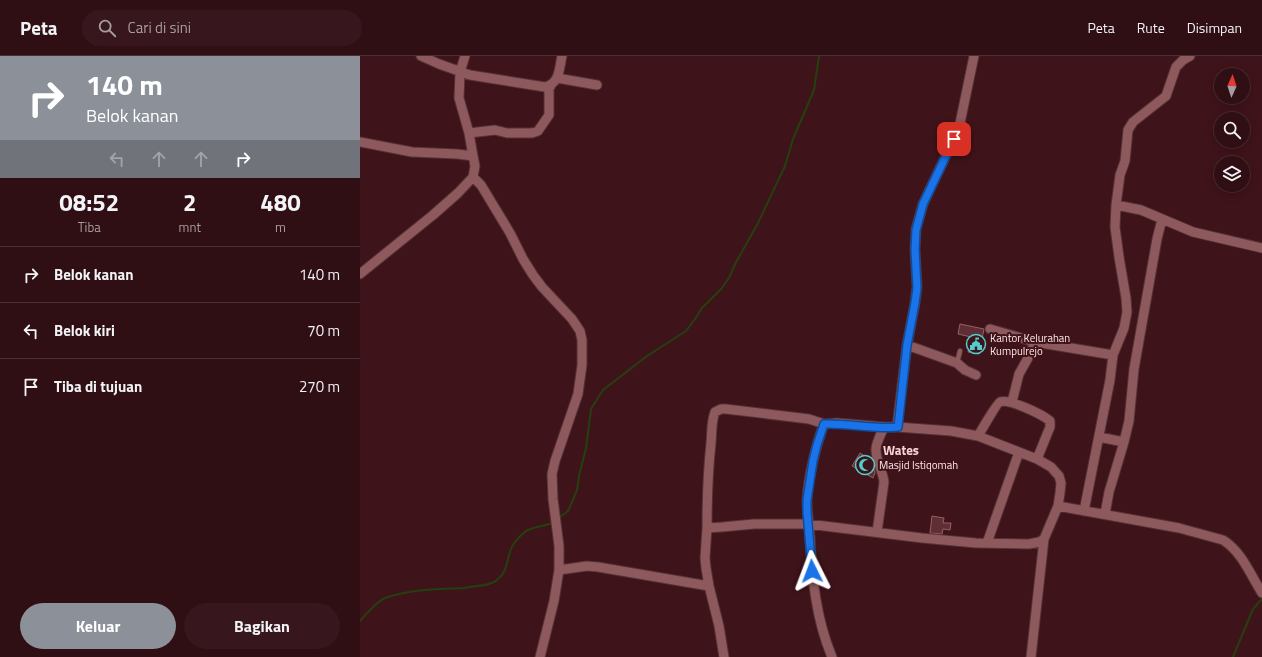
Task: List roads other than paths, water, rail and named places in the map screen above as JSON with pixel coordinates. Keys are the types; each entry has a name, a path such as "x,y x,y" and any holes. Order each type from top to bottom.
{"street":[{"path":"421,56 460,72 527,85 545,87 551,85"},
{"path":"360,274 427,220 458,193 473,177 475,166 469,133 459,98 460,72 465,56"},
{"path":"469,133 495,130 508,134 532,133 538,131 549,115 549,89 557,78 562,56"},
{"path":"898,427 907,345 917,288 915,244 919,216 923,204 959,128 974,56"},
{"path":"1084,511 1099,437 1113,355 1124,328 1127,312 1115,227 1120,175 1125,161 1128,130 1133,122 1166,96 1176,67 1182,60 1190,56"},
{"path":"557,78 597,85"},
{"path":"360,142 412,152 473,156"},
{"path":"473,177 481,185 510,233 523,259 542,287 580,331 582,350 581,380 578,394 552,474 555,515 560,546 559,570 554,601 540,657"},
{"path":"1116,205 1141,210 1193,232 1262,248"},
{"path":"1105,514 1113,473 1124,442 1129,421 1134,369 1157,239 1162,219"},
{"path":"990,330 1035,342 1113,355"},
{"path":"1012,402 1019,374 1035,342"},
{"path":"907,345 957,363 965,370 976,375"},
{"path":"978,436 998,403 1006,400 1012,402 1037,413 1050,421 1048,431 1036,459"},
{"path":"724,657 719,626 709,586 705,558 707,491 713,422 715,412 726,409 809,419 824,424 837,423 950,431 978,436 1036,459 1051,467 1059,476 1061,483 1058,506 1044,539 1031,657"},
{"path":"824,424 817,445 807,500 812,571 817,607 826,643 832,657"},
{"path":"877,532 884,482 876,449 884,427"},
{"path":"1099,437 1124,442"},
{"path":"987,543 1019,452"},
{"path":"1058,506 1179,528 1223,540 1240,555 1261,592"},
{"path":"707,528 722,528 754,524 808,524 922,538 987,543 1029,544 1039,542 1044,539"},
{"path":"559,570 587,566 598,567 709,586"}],"lane":[{"path":"957,363 960,351"}],"waterway":[{"path":"559,518 568,511 577,490 586,448 591,409 603,390 647,356 686,331 702,308 722,288 730,276 757,225 785,166 793,139 814,90 819,56"},
{"path":"360,621 379,602 385,598 395,595 424,590 465,588 486,585 494,582 504,573 510,551 520,536 526,531 552,523"},
{"path":"1233,657 1253,609 1262,599"}],"place":[{"name":"Kantor Kelurahan Kumpulrejo","path":"976,344"},
{"name":"Masjid Istiqomah","path":"865,465"}],"district":[{"name":"Wates","path":"901,450"}]}
